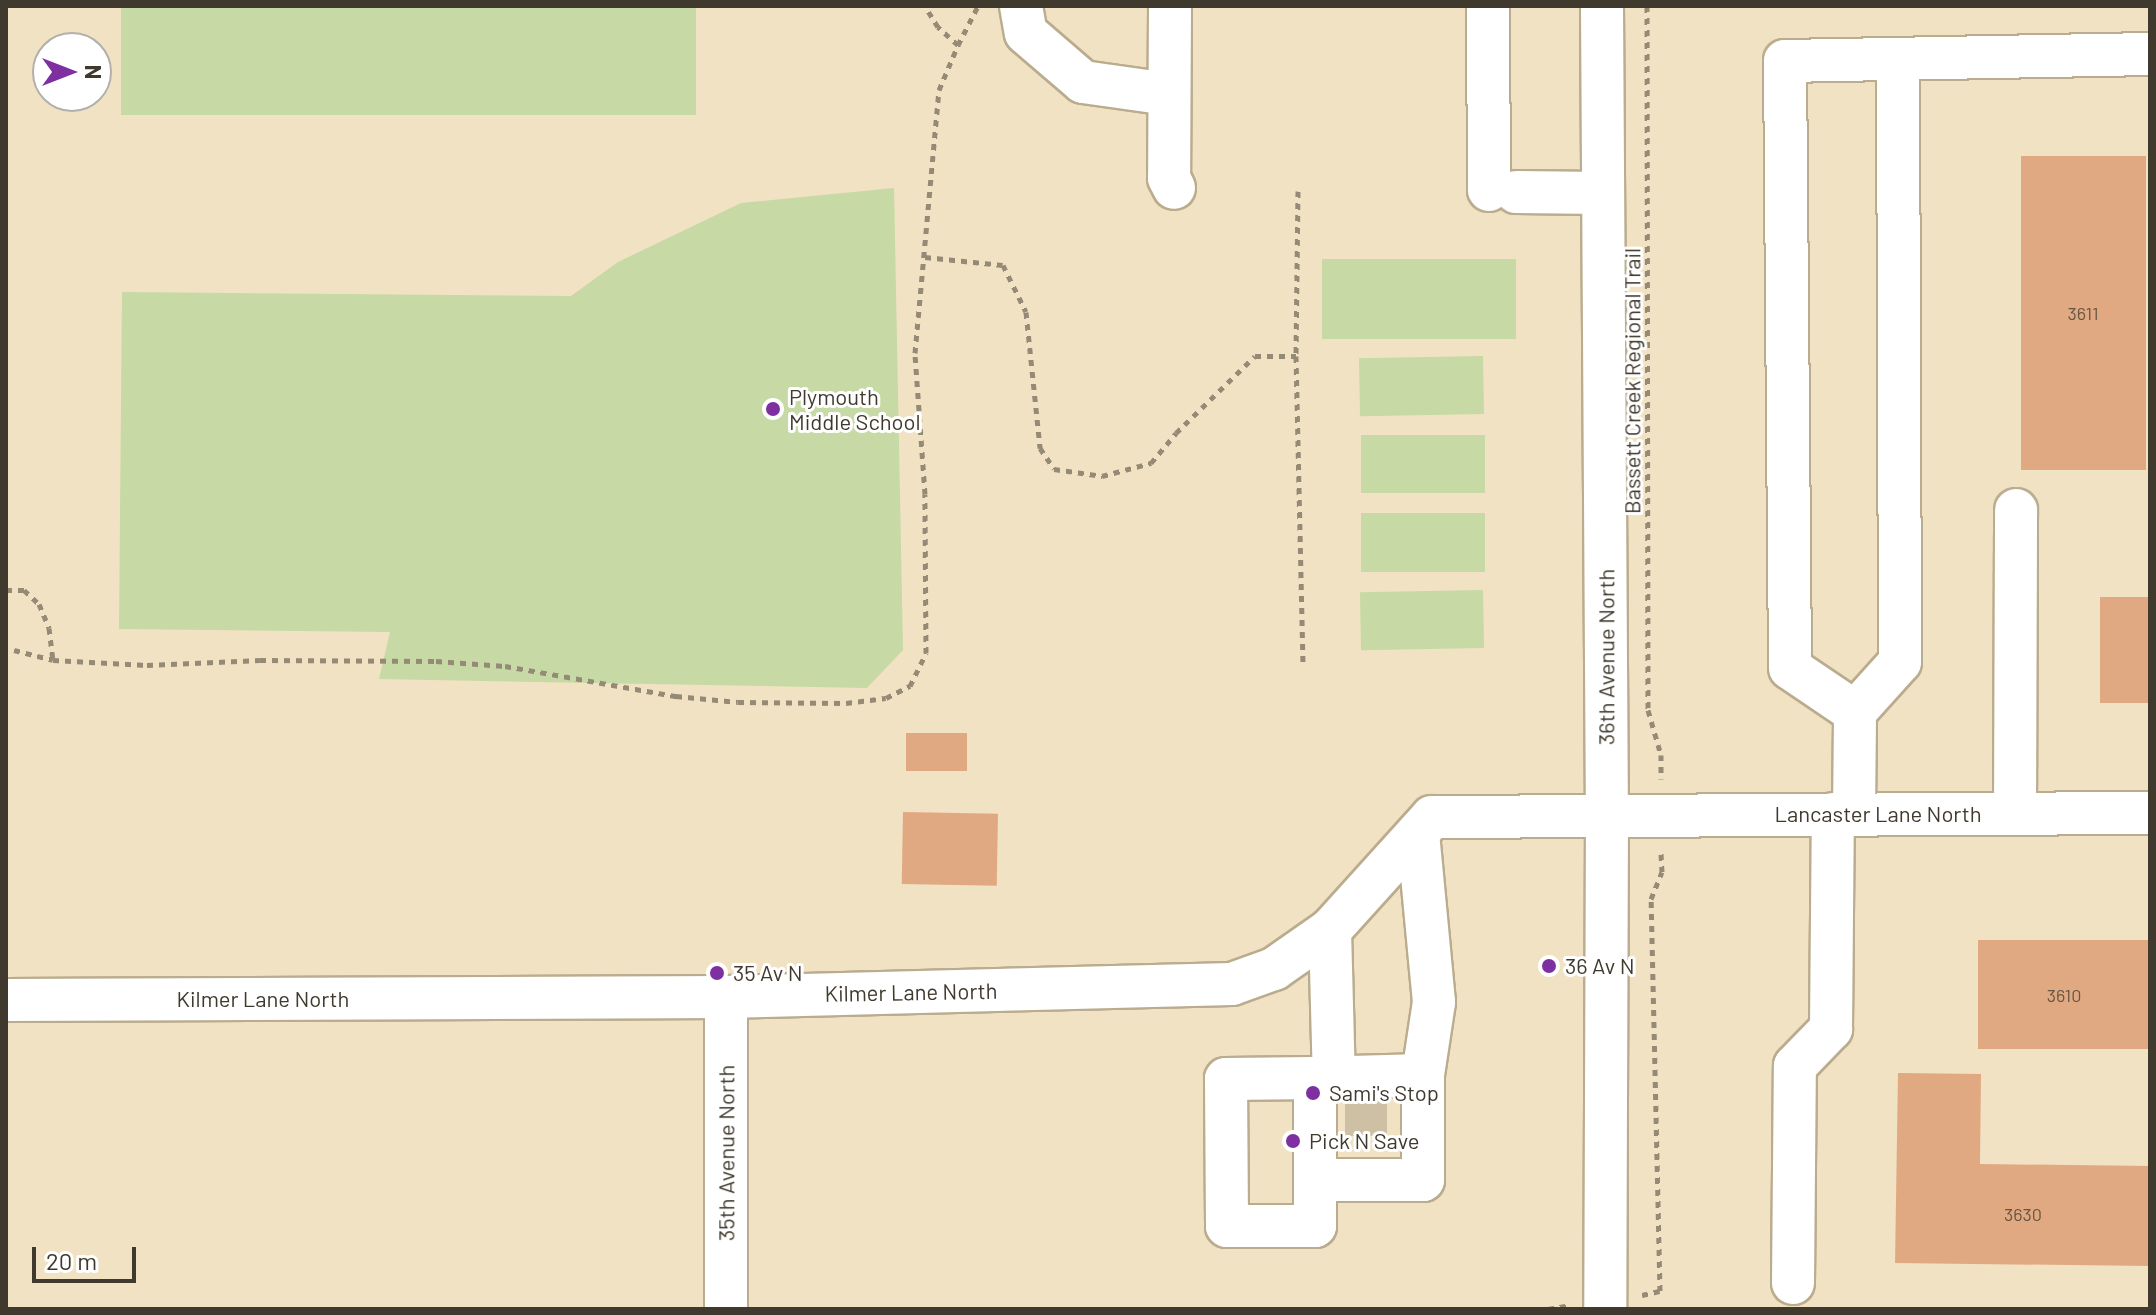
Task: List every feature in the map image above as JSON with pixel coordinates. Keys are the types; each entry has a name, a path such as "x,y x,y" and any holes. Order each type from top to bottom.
{"street":[{"path":"1021,6 1026,33 1083,82 1168,94"},
{"path":"1170,6 1169,178 1174,188"},
{"path":"1488,6 1488,91 1502,191 1602,193"},
{"name":"36th Avenue North","path":"1602,6 1607,815 1605,1309"},
{"path":"1855,712 1790,668 1785,61 2150,54"},
{"path":"1793,1283 1795,1066 1831,1029 1843,814 1855,712 1900,662 1898,60"},
{"path":"2015,814 2016,510"},
{"name":"Lancaster Lane North","path":"1607,815 2150,813"},
{"name":"Kilmer Lane North","path":"6,1000 726,997 1232,984 1274,969 1330,930 1432,817 1607,815"},
{"path":"1315,1180 1366,1173 1423,1180 1423,1075 1434,1002 1418,833"},
{"path":"1330,930 1345,1082 1315,1180 1315,1226 1227,1226 1226,1079 1345,1082 1423,1075"},
{"name":"35th Avenue North","path":"726,997 726,1309"}],"path":[{"path":"925,6 938,27 958,45"},
{"path":"14,650 53,660 147,665 260,660 436,661 505,666 676,696 723,700 846,703 886,698 910,686 926,653 925,494 915,353 939,90 978,6"},
{"name":"Bassett Creek Regional Trail","path":"1647,6 1648,710 1661,755"},
{"path":"1298,191 1296,356 1303,663"},
{"path":"925,257 1003,265 1026,312 1040,448 1054,469 1102,476 1151,463 1255,356 1296,356"},
{"path":"6,590 24,590 39,604 49,628 53,660"}],"green space":[{"path":"121,6 696,6 696,115 121,115"},
{"path":"894,188 903,650 867,688 379,679 390,632 119,629 122,292 571,296 618,262 741,203"},
{"path":"1322,259 1516,259 1516,339 1322,339"},
{"path":"1483,356 1484,414 1360,416 1359,358"},
{"path":"1361,435 1485,435 1485,493 1361,493"},
{"path":"1361,513 1485,513 1485,572 1361,572"},
{"path":"1483,590 1484,648 1361,650 1360,592"}],"building":[{"path":"2021,156 2146,156 2146,470 2021,470"},
{"path":"2100,597 2150,597 2150,703 2100,703"},
{"path":"906,733 967,733 967,771 906,771"},
{"path":"903,812 998,814 997,886 902,884"},
{"path":"1978,940 2150,940 2150,1049 1978,1049"},
{"path":"1898,1073 1981,1074 1980,1164 2150,1166 2150,1266 1895,1263"}],"tunnel":[{"path":"1366,1094 1366,1166"}],"place":[{"name":"Plymouth Middle School","path":"773,409"},
{"name":"36 Av N","path":"1549,966"},
{"name":"35 Av N","path":"717,973"},
{"name":"Sami's Stop","path":"1313,1093"},
{"name":"Pick N Save","path":"1293,1141"}]}
